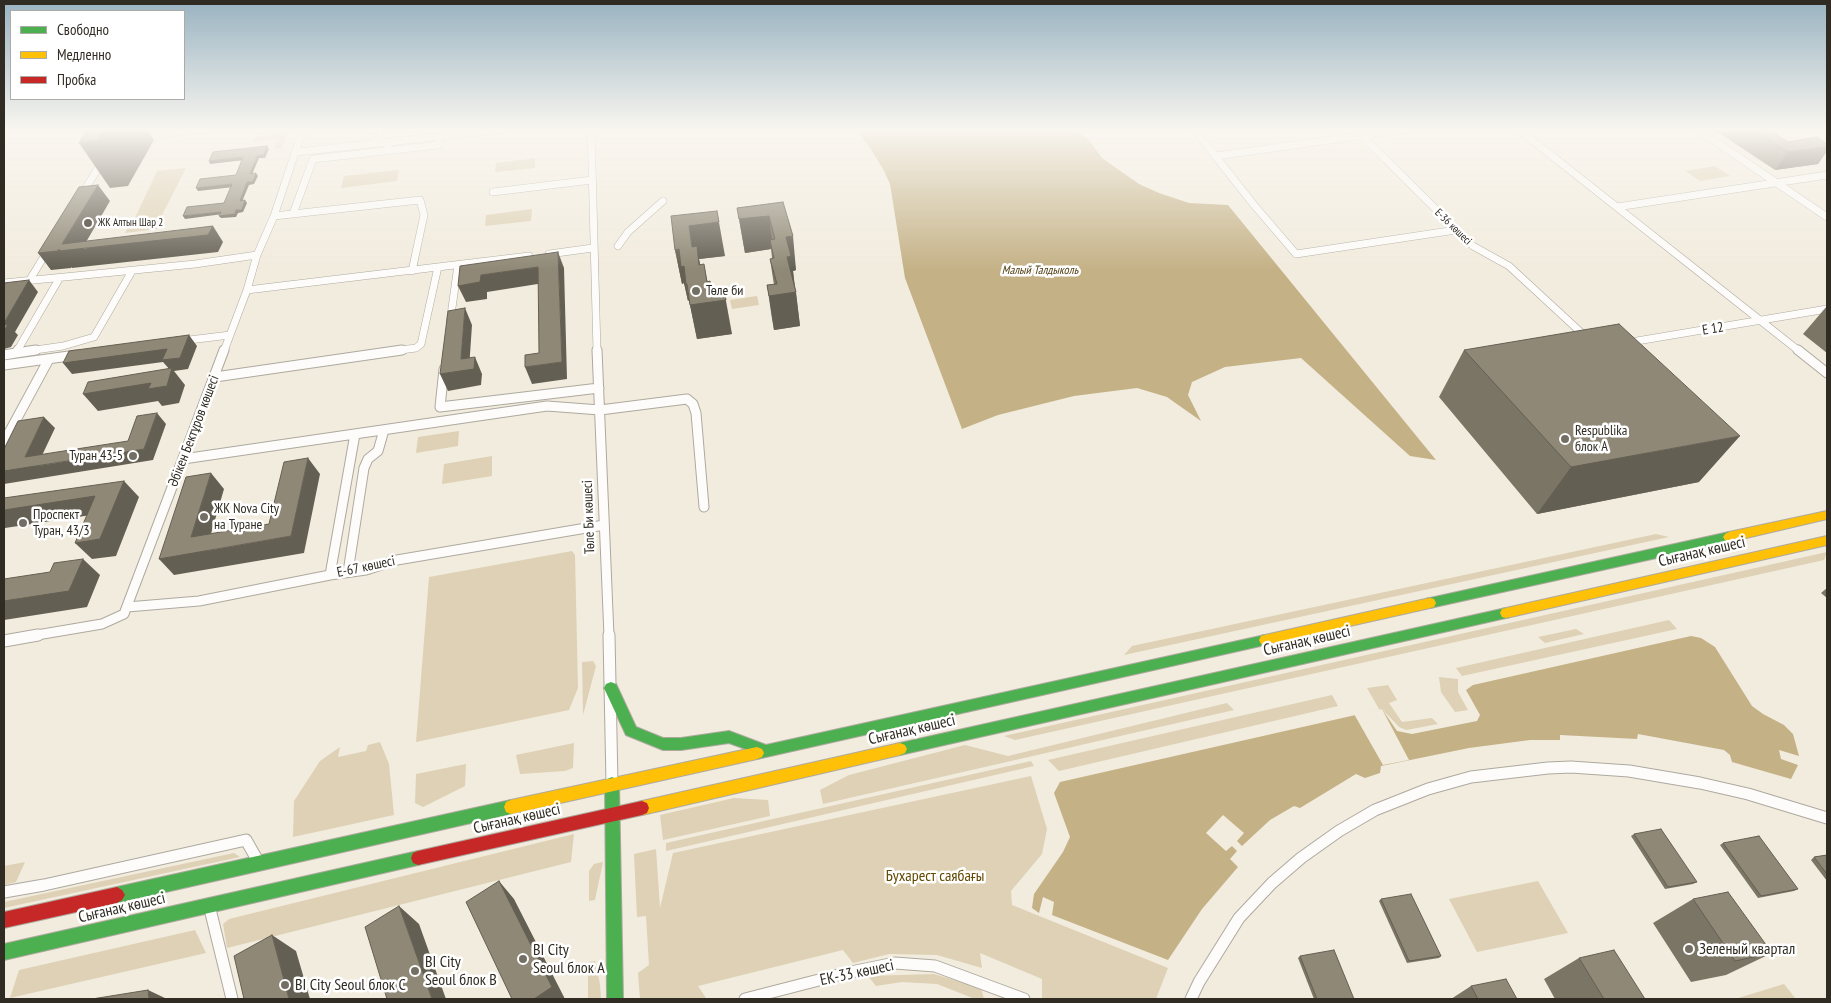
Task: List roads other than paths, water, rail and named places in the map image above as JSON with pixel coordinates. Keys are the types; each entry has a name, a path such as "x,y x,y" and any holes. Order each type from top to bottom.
{"main road":[{"name":"Сығанақ көшесі","path":"4,920 1827,515"},
{"name":"Сығанақ көшесі","path":"4,952 1827,540"},
{"path":"611,688 631,731 662,744 681,744 729,737 764,750"},
{"path":"612,784 615,995"}],"street":[{"path":"78,201 94,176"},
{"name":"Әбікен Бектұров көшесі","path":"127,607 215,377 247,290 257,255 274,216 288,176"},
{"path":"293,214 308,176"},
{"name":"Төле Би көшесі","path":"592,176 593,248 611,688 612,784"},
{"path":"1231,176 1296,254 1456,230"},
{"name":"Е-36 көшесі","path":"1401,176 1481,252 1509,266 1591,341"},
{"path":"1577,176 1827,373"},
{"path":"1765,176 1827,217"},
{"path":"1617,207 1822,176"},
{"path":"493,192 592,180"},
{"path":"274,216 420,200 424,215 412,271"},
{"path":"618,246 628,232 663,201"},
{"path":"29,281 54,241"},
{"path":"545,254 593,248"},
{"path":"4,283 132,271 257,255"},
{"path":"247,290 535,256"},
{"path":"449,334 458,265"},
{"path":"215,377 416,348 421,344 438,267"},
{"path":"4,355 84,342 94,337 132,271"},
{"path":"16,353 59,278"},
{"name":"E 12","path":"1616,345 1827,309"},
{"path":"171,343 230,335"},
{"path":"4,365 87,354"},
{"path":"4,442 49,359"},
{"path":"445,361 440,407 599,388"},
{"path":"183,459 546,406 600,410 680,400 691,401 696,413 704,507"},
{"path":"348,572 364,468 368,460 378,451 384,430"},
{"path":"330,575 355,434"},
{"name":"Е-67 көшесі","path":"127,607 199,601 330,575 366,570 397,560 460,548 604,524"},
{"path":"4,641 102,624 124,614 127,607"},
{"path":"1191,999 1199,982 1239,918 1272,883 1301,858 1338,831 1375,810 1428,789 1471,776 1571,767 1629,770 1748,794 1827,818"},
{"path":"4,892 44,885 246,840 259,863"},
{"path":"209,905 232,999"},
{"name":"ЕК-33 көшесі","path":"745,999 846,973 895,963 935,966 1024,999"}],"water":[{"name":"Малый Талдыколь","path":"886,176 1127,176 1139,184 1159,193 1189,203 1228,205 1436,460 1410,456 1301,358 1225,367 1192,382 1188,395 1201,421 1167,397 1137,388 1074,396 998,415 962,429 905,278 890,184"},
{"path":"1691,636 1701,638 1715,647 1752,706 1784,725 1793,734 1799,756 1779,750 1781,759 1798,765 1791,779 1732,762 1730,755 1724,750 1638,734 1637,739 1560,735 1560,740 1530,740 1469,748 1381,766 1380,773 1365,778 1356,774 1300,808 1294,806 1270,820 1242,846 1237,841 1244,833 1223,815 1206,833 1226,851 1232,846 1237,851 1230,859 1238,867 1202,909 1168,960 1052,915 1054,902 1043,897 1039,913 1032,908 1034,894 1063,852 1070,837 1054,793 1060,782 1382,709 1397,731 1412,734 1477,721 1480,715 1466,690 1473,685"}],"place":[{"name":"ЖК Алтын Шар 2","path":"88,223"},
{"name":"Төле би","path":"696,291"},
{"name":"Respublika блок А","path":"1565,439"},
{"name":"Туран 43-5","path":"133,456"},
{"name":"ЖК Nova City на Туране","path":"204,517"},
{"name":"Проспект Туран, 43/3","path":"23,523"},
{"name":"Зеленый квартал","path":"1689,949"},
{"name":"BI City Seoul блок A","path":"523,959"},
{"name":"BI City Seoul блок B","path":"415,971"},
{"name":"BI City Seoul блок C","path":"285,985"}],"park label":[{"name":"Бухарест саябағы","path":"935,876"}]}
